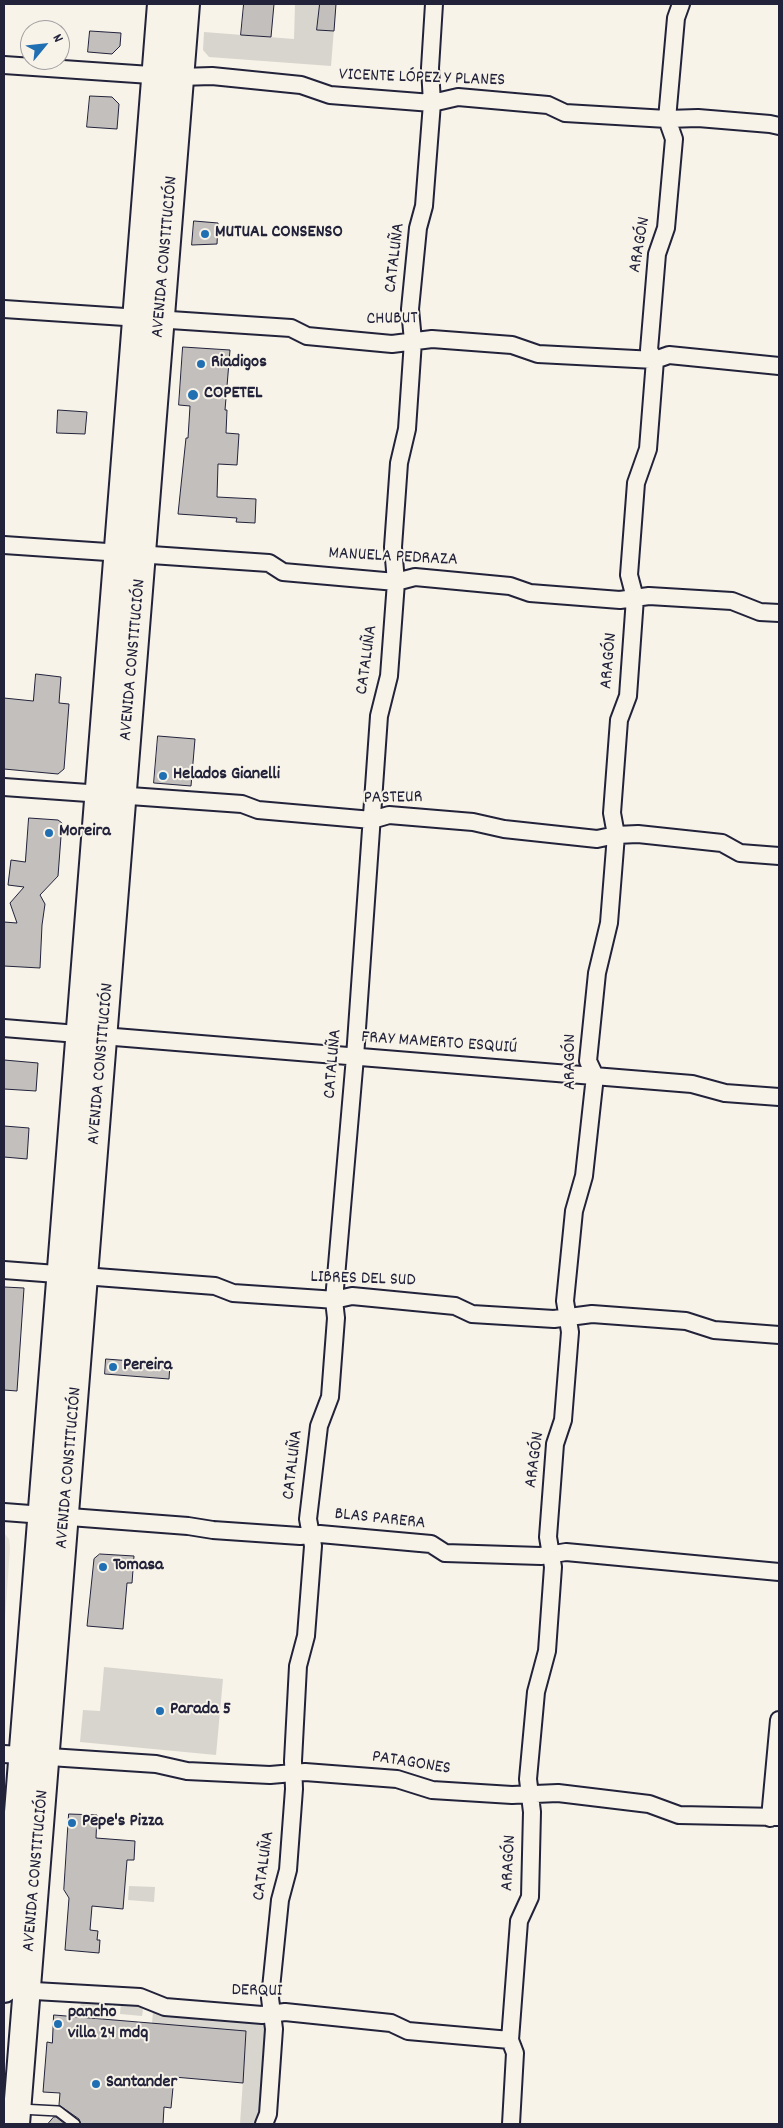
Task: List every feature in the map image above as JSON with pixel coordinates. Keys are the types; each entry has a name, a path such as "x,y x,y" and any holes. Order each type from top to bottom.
{"main road":[{"name":"AVENIDA CONSTITUCIÓN","path":"161,4 168,76"},
{"name":"AVENIDA CONSTITUCIÓN","path":"17,2116 12,1990 24,1755 54,1516 168,76 186,4"}],"street":[{"name":"CATALUÑA","path":"264,2124 268,2114 274,2030 270,1998 280,1900 288,1870 294,1789 293,1773 298,1666 306,1636 312,1555 308,1519 319,1426 330,1398 336,1318 334,1300 355,1057 379,716 389,676 396,582 393,547 399,463 407,429 412,341 410,309 418,228 424,206 432,103 430,68 434,4"},
{"name":"ARAGÓN","path":"511,2124 515,2053 510,2040 519,1922 530,1897 532,1812 528,1779 536,1692 547,1651 553,1567 548,1537 550,1509 555,1444 562,1420 570,1332 565,1301 574,1211 584,1176 595,1076 588,1061 597,973 609,923 616,835 612,813 619,720 628,696 635,598 629,575 636,483 648,449 655,360 648,350 657,254 666,228 674,139 667,119 676,18 681,4"},
{"name":"VICENTE LÓPEZ Y PLANES","path":"4,65 168,76 212,76 301,84 330,95 432,103 458,97 548,105 565,113 667,119 698,118 779,126"},
{"name":"CHUBUT","path":"4,309 291,328 307,336 392,344 432,339 512,345 538,354 655,360 669,355 779,366"},
{"name":"MANUELA PEDRAZA","path":"4,545 270,563 283,572 396,582 415,576 510,586 530,593 620,600 649,596 732,601 760,612 779,613"},
{"name":"PASTEUR","path":"4,787 242,804 258,810 372,820 389,815 473,822 504,829 596,839 616,835 638,834 722,843 740,853 779,856"},
{"name":"FRAY MAMERTO ESQUIÚ","path":"4,1028 692,1084 725,1093 779,1097"},
{"name":"LIBRES DEL SUD","path":"4,1270 215,1286 233,1293 334,1300 352,1296 455,1306 472,1314 554,1319 592,1314 667,1320 686,1322 714,1330 779,1335"},
{"name":"BLAS PARERA","path":"4,1512 188,1526 213,1530 300,1536 320,1534 431,1544 445,1553 541,1556 566,1552 779,1572"},
{"path":"775,1818 779,1720"},
{"name":"PATAGONES","path":"24,1755 156,1764 187,1771 270,1775 293,1773 397,1779 432,1790 512,1796 558,1792 649,1804 679,1815 775,1818"},
{"name":"DERQUI","path":"12,1990 140,1997 165,2007 262,2015 286,2012 390,2023 408,2031 510,2040"}],"lane":[{"path":"17,2116 58,2110 75,2124"}],"shaded area":[{"path":"295,4 336,4 331,66 209,57 203,50 204,32 294,39"},
{"path":"4,1533 9,1539 10,1548 4,1633"},
{"name":"Parada 5","path":"104,1667 223,1679 216,1755 80,1742 83,1710 100,1711"},
{"path":"129,1886 155,1887 154,1902 128,1900"},
{"path":"82,1998 108,2000 108,2014 79,2011"},
{"path":"121,2001 137,2003 143,2010 142,2016 120,2014"},
{"path":"153,2011 266,2021 265,2112 257,2124 240,2124 246,2035 244,2031 152,2024"}],"building":[{"path":"244,4 274,4 271,37 241,35"},
{"path":"320,4 336,4 334,31 317,30"},
{"path":"90,31 121,33 120,46 112,54 88,52"},
{"path":"90,96 112,97 119,104 117,129 87,127"},
{"name":"MUTUAL CONSENSO","path":"194,221 218,223 217,244 192,245"},
{"path":"183,347 230,350 225,410 227,410 226,433 239,434 237,465 218,464 217,497 256,499 255,523 236,522 237,518 178,514 186,438 188,438 190,406 179,405"},
{"path":"58,410 87,412 85,434 57,433"},
{"path":"36,674 61,677 59,703 69,704 64,769 58,774 4,769 4,698 33,701"},
{"path":"158,736 195,739 191,786 154,783"},
{"path":"29,818 58,820 62,823 58,876 40,895 45,904 40,968 4,966 4,922 17,923 10,903 24,887 8,885 11,860 25,862"},
{"path":"4,1060 38,1063 36,1091 4,1089"},
{"path":"4,1126 29,1128 27,1159 4,1157"},
{"path":"4,1287 24,1288 17,1391 4,1390"},
{"path":"106,1359 170,1364 169,1379 105,1374"},
{"path":"100,1554 134,1556 132,1583 127,1583 123,1629 87,1626 94,1559"},
{"path":"69,1814 97,1815 96,1838 135,1841 134,1860 127,1860 123,1909 92,1906 90,1930 98,1931 97,1940 100,1940 99,1953 65,1950 69,1898 64,1890"},
{"path":"54,2015 246,2031 243,2083 174,2077 171,2108 164,2107 163,2124 81,2124 79,2119 59,2105 60,2093 43,2092 47,2042 52,2043"},
{"path":"56,2117 65,2124 48,2124"}],"place":[{"name":"MUTUAL CONSENSO","path":"205,234"},
{"name":"Riadigos","path":"201,364"},
{"name":"COPETEL","path":"193,395"},
{"name":"Helados Gianelli","path":"163,776"},
{"name":"Moreira","path":"49,833"},
{"name":"Pereira","path":"113,1367"},
{"name":"Tomasa","path":"103,1567"},
{"name":"Parada 5","path":"160,1711"},
{"name":"Pepe's Pizza","path":"72,1823"},
{"name":"pancho villa 24 mdq","path":"58,2024"},
{"name":"Santander","path":"96,2084"}]}
